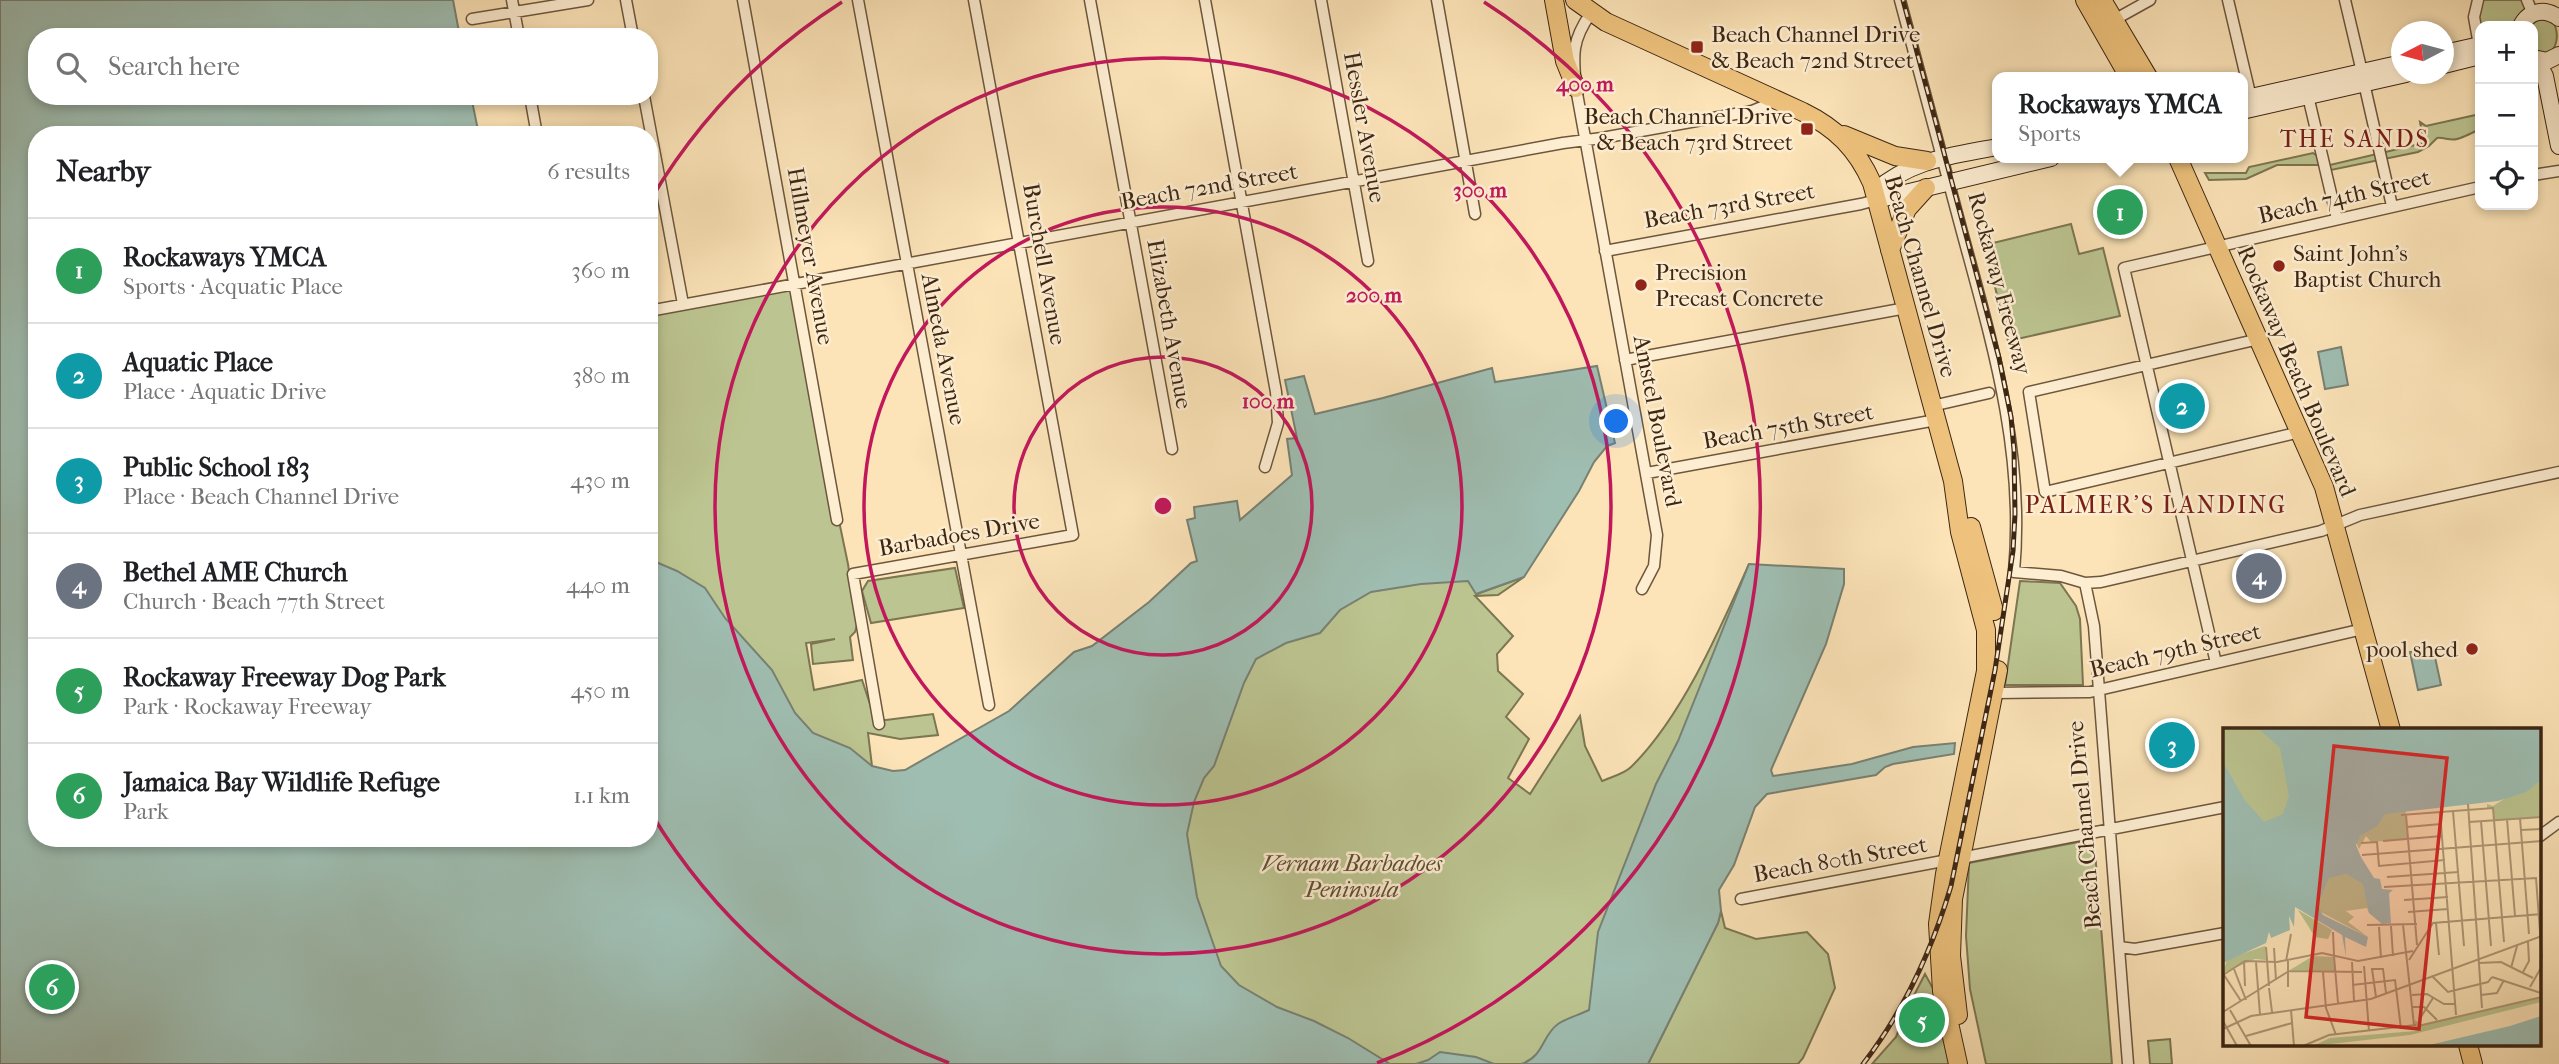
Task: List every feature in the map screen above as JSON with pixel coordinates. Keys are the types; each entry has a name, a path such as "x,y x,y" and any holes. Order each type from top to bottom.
{"main road":[{"path":"1554,0 1565,61 1576,88"},
{"name":"Beach Channel Drive","path":"1575,0 1591,13 1615,26 1811,116 1838,132 1860,159 1890,250 1953,481 1972,530 1976,568"},
{"path":"2085,0 2126,72"},
{"path":"2102,0 2145,72"},
{"path":"1838,132 1895,156 1935,159"},
{"name":"Rockaway Beach Boulevard","path":"2180,163 2324,487 2390,728"},
{"path":"1890,250 1907,209 1926,188"},
{"path":"1958,1064 1947,1020 1939,964 1939,912 1994,693 2000,648 1996,623 1976,568"},
{"path":"1970,1064 1957,1010 1951,956 1954,859 1987,663 1986,630 1976,568"},
{"path":"2468,1046 2473,1064"}],"street":[{"path":"512,0 517,28"},
{"path":"472,19 588,0"},
{"path":"626,0 631,28"},
{"name":"Hillmeyer Avenue","path":"743,0 837,520"},
{"name":"Almeda Avenue","path":"858,0 989,705"},
{"name":"Burchell Avenue","path":"974,0 1073,535"},
{"name":"Elizabeth Avenue","path":"1090,0 1172,449"},
{"path":"1205,0 1279,412 1277,429 1265,467"},
{"name":"Hessler Avenue","path":"1321,0 1368,261"},
{"path":"1437,0 1475,214"},
{"name":"Rockaway Freeway","path":"1900,0 1935,159 1949,182 2002,382 2016,489 2014,572 2061,576 2085,583"},
{"path":"2114,20 2150,0"},
{"path":"2228,0 2240,72"},
{"path":"2346,0 2392,206"},
{"path":"2475,1 2475,23"},
{"path":"2530,7 2559,18"},
{"name":"Amstel Boulevard","path":"1591,13 1575,42 1573,61 1658,541 1654,566 1642,589"},
{"path":"2454,53 2475,52"},
{"path":"2454,61 2475,54"},
{"path":"2538,60 2547,61 2559,55"},
{"path":"2538,65 2545,76 2559,146"},
{"path":"2248,103 2308,96 2391,67"},
{"path":"2248,102 2363,77 2391,75"},
{"path":"2308,96 2337,219"},
{"name":"Beach 72nd Street","path":"658,309 1466,160 1752,111 1773,98"},
{"path":"532,105 535,126"},
{"path":"646,105 650,126"},
{"name":"Beach 73rd Street","path":"1871,199 1888,180 1935,159 1992,148"},
{"name":"Beach 73rd Street","path":"1605,251 1926,188 2030,163"},
{"path":"658,171 683,304"},
{"path":"2538,174 2559,171"},
{"name":"Beach 74th Street","path":"2146,365 2124,268 2475,188"},
{"path":"1625,360 1906,308"},
{"path":"2259,339 2029,392 2045,492 2300,432"},
{"path":"2146,365 2216,663"},
{"name":"Beach 75th Street","path":"1647,473 1934,413 1989,393"},
{"path":"2085,583 2101,582 2321,531 2360,515 2559,472"},
{"name":"Barbadoes Drive","path":"879,724 853,574 1073,535"},
{"name":"Beach Channel Drive","path":"2085,583 2094,626 2128,1064"},
{"name":"Beach 79th Street","path":"1994,693 2077,693 2098,690 2363,629"},
{"name":"Beach 80th Street","path":"1741,898 2223,807"},
{"path":"2542,835 2559,822"},
{"path":"2119,947 2135,949 2223,933"}],"green space":[{"path":"2478,0 2527,0 2533,14 2526,21 2478,21"},
{"path":"2540,19 2553,22 2556,31 2553,50 2544,54 2538,52 2537,21"},
{"path":"2475,115 2475,131 2452,140 2437,138 2418,152 2331,170 2324,165 2277,165 2246,179 2209,180 2205,173 2246,173 2249,167 2313,153 2330,165 2424,143 2420,122 2426,126"},
{"path":"2071,224 2079,254 2103,248 2120,316 2008,341 1985,245"},
{"path":"795,284 857,625 850,637 853,660 813,664 811,644 835,639 806,643 814,690 862,680 875,719 933,714 938,735 900,739 868,733 872,766 658,768 658,309"},
{"name":"Vernam Barbadoes Peninsula","path":"1749,564 1600,1011 1552,1064 1370,1064 1316,1035 1215,971 1188,896 1182,830 1231,677 1343,594 1466,577 1477,594 1524,577 1498,595 1475,596 1513,636 1497,654 1498,671 1523,694 1506,717 1529,739 1508,778 1530,794 1580,716 1585,746 1602,781 1631,767 1667,723 1698,671"},
{"path":"955,568 964,608 871,623 862,591 868,581"},
{"path":"2020,581 2060,583 2076,606 2080,619 2083,685 2005,685"},
{"path":"2094,839 2112,1064 1986,1064 1970,989 1966,936 1969,863"},
{"path":"1721,911 1725,928 1756,939 1807,932 1828,954 1835,988 1798,1064 1648,1064 1718,923"},
{"path":"1925,974 1936,994 1952,1064 1872,1064 1896,1037"},
{"path":"2170,1039 2172,1064 2150,1064 2148,1041"}],"shaded area":[{"path":"0,0 453,0 458,28 28,28 28,105 473,105 477,126 28,126 28,847 658,847 658,563 705,588 725,618 772,670 795,713 813,733 850,748 872,766 893,771 905,770 1009,711 1074,652 1092,646 1149,602 1191,563 1197,561 1187,520 1195,518 1194,507 1237,501 1240,520 1292,475 1287,439 1297,438 1285,380 1304,376 1315,414 1492,368 1495,382 1597,366 1615,443 1607,446 1594,462 1579,491 1524,577 1476,594 1468,581 1421,584 1371,592 1340,610 1320,633 1286,643 1256,659 1244,683 1214,766 1204,778 1194,802 1187,834 1197,897 1221,966 1239,985 1277,1007 1348,1038 1390,1064 0,1064"},
{"path":"2341,347 2348,385 2325,389 2318,352"},
{"path":"1749,564 1844,569 1844,584 1826,644 1771,770 1773,776 1852,764 1913,747 1955,743 1954,754 1893,764 1876,775 1767,794 1755,807 1734,865 1719,890 1721,911 1718,923 1648,1064 1521,1064 1529,1061 1539,1051 1558,1024 1589,1010 1598,932 1656,784 1678,741"},
{"path":"2433,648 2441,685 2418,690 2410,652"},
{"path":"1440,1052 1476,1057 1494,1064 1416,1064"}],"railway":[{"path":"1863,1064 1891,1023 1915,979 1951,886 1995,670 2013,551 2015,514 2011,417 1999,358 1903,0"}],"place":[{"name":"Beach Channel Drive & Beach 72nd Street","path":"1697,47"},
{"name":"Beach Channel Drive & Beach 73rd Street","path":"1807,129"},
{"name":"Rockaways YMCA","path":"2120,212"},
{"name":"Saint John's Baptist Church","path":"2279,266"},
{"name":"Precision Precast Concrete","path":"1641,285"},
{"name":"Aquatic Place","path":"2182,406"},
{"name":"Bethel AME Church","path":"2259,576"},
{"name":"pool shed","path":"2472,649"},
{"name":"Public School 183","path":"2172,745"},
{"name":"Jamaica Bay Wildlife Refuge","path":"52,987"},
{"name":"Rockaway Freeway Dog Park","path":"1922,1020"}],"district":[{"name":"THE SANDS","path":"2355,139"},
{"name":"PALMER'S LANDING","path":"2156,505"}]}
